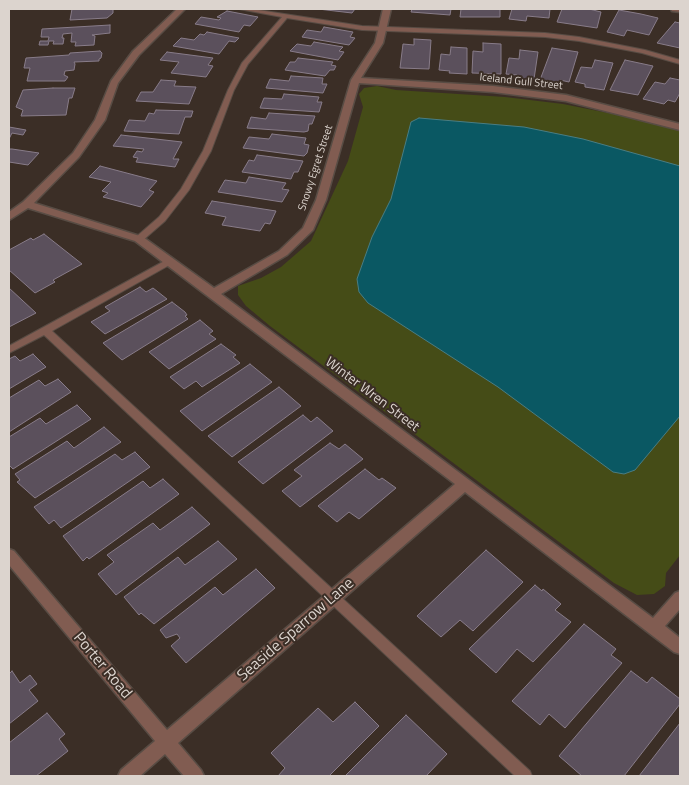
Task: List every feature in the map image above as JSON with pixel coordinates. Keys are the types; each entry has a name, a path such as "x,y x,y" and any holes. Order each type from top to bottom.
{"street":[{"path":"9,217 27,204 76,156 100,120 114,83 136,53 182,9"},
{"name":"Snowy Egret Street","path":"214,294 283,253 308,230 321,200 355,80 379,43 387,9"},
{"path":"675,9 680,10"},
{"name":"Iceland Gull Street","path":"355,80 493,89 566,98 680,127"},
{"name":"Winter Wren Street","path":"27,204 139,239 680,647"},
{"name":"Seaside Sparrow Lane","path":"127,776 465,484"},
{"name":"Porter Road","path":"9,556 195,776"},
{"path":"654,628 680,598"}],"lane":[{"path":"242,9 285,17 382,30 579,39 644,51 680,62"},
{"path":"139,239 162,219 185,190 207,151 231,90 245,63 285,17"},
{"path":"9,350 170,261"},
{"path":"45,330 525,776"}],"green space":[{"path":"377,86 396,90 505,97 563,104 628,117 680,131 680,555 666,573 665,586 654,594 637,595 614,583 270,326 246,306 238,295 238,286 261,278 281,267 311,241 348,161 363,107 359,94 364,88"}],"water":[{"path":"419,118 524,127 583,139 680,166 680,416 635,470 624,474 613,472 498,387 368,303 359,292 357,279 372,237 391,199 411,122"}],"building":[{"path":"72,9 113,9 113,13 107,18 70,20"},
{"path":"318,9 355,9 352,13"},
{"path":"412,9 451,9 450,15 411,12"},
{"path":"461,9 500,9 500,17 460,17"},
{"path":"512,9 550,9 549,18 527,16 526,21 509,19"},
{"path":"562,9 589,9 601,12 597,28 557,22"},
{"path":"619,10 658,18 649,35 627,30 624,36 607,32"},
{"path":"227,11 258,17 250,26 244,25 239,32 195,24 201,17 219,20 221,18 217,17"},
{"path":"675,22 680,23 680,48 657,43"},
{"path":"110,25 110,33 92,35 95,36 94,45 75,46 76,42 71,42 72,33 63,34 63,44 53,44 54,41 49,41 48,45 39,45 40,41 48,41 49,37 41,37 42,29"},
{"path":"324,27 353,32 350,37 355,38 349,45 302,37 307,30 321,32"},
{"path":"207,32 239,38 235,42 229,41 219,54 173,46 181,38 194,40 200,34 204,35"},
{"path":"414,39 431,40 429,69 400,68 403,44 414,45"},
{"path":"314,42 343,47 339,51 344,52 338,60 290,51 297,44 311,46"},
{"path":"483,43 501,44 501,74 472,73 473,51 483,52"},
{"path":"451,47 467,48 467,74 449,73 450,71 439,70 441,54 450,55"},
{"path":"552,48 578,52 569,82 560,80 559,83 540,80"},
{"path":"520,50 538,52 534,79 516,78 517,75 506,74 509,58 519,59"},
{"path":"100,51 102,53 99,61 74,62 74,70 65,71 64,75 68,77 65,81 27,81 30,68 24,68 26,58"},
{"path":"167,52 213,58 208,65 213,66 206,77 171,73 179,62 160,60"},
{"path":"298,58 333,62 331,65 336,66 334,70 330,70 325,76 285,70 290,62 295,62"},
{"path":"595,60 613,63 604,90 585,87 585,84 575,82 581,67 592,68"},
{"path":"625,60 653,66 638,95 610,90"},
{"path":"291,76 323,78 322,84 327,84 323,93 266,88 270,79 289,81"},
{"path":"670,78 680,80 680,93 675,102 668,100 664,104 643,99 655,82 665,84"},
{"path":"161,80 176,81 174,86 196,87 189,104 136,101 141,92 153,92"},
{"path":"75,88 72,98 69,98 66,115 21,116 23,110 16,107 23,90"},
{"path":"284,94 319,97 317,102 322,102 319,112 260,108 264,98 282,99"},
{"path":"156,110 193,111 191,117 185,117 179,134 124,131 129,120 145,121 149,113 154,114"},
{"path":"269,113 315,116 312,124 309,124 308,131 304,132 247,128 251,117 266,119"},
{"path":"9,127 26,130 23,135 12,133 9,139"},
{"path":"272,134 306,138 304,144 309,145 307,153 304,156 243,148 249,137 269,139"},
{"path":"121,135 182,142 173,159 179,159 175,167 136,162 138,158 133,157 137,151 142,152 144,149 113,146"},
{"path":"9,149 39,153 28,165 9,162"},
{"path":"257,155 303,161 298,172 294,172 291,179 242,172 249,160 254,161"},
{"path":"100,166 157,181 149,190 154,192 141,207 103,197 108,193 102,191 111,182 89,177"},
{"path":"249,177 286,183 282,189 289,190 282,202 218,192 225,180 246,183"},
{"path":"212,201 276,211 270,224 265,223 260,231 222,225 226,217 205,213"},
{"path":"44,234 82,264 53,280 55,282 35,293 9,270 9,250 31,238 33,240"},
{"path":"140,287 146,292 153,288 167,299 105,334 91,322 110,311 105,307"},
{"path":"9,288 36,313 9,327"},
{"path":"172,302 185,312 187,315 185,316 188,319 122,360 103,343"},
{"path":"200,320 213,331 209,334 216,339 169,369 149,352"},
{"path":"221,344 236,355 233,357 240,363 202,387 196,381 184,389 170,377"},
{"path":"33,354 46,367 9,389 9,359 15,356 20,361"},
{"path":"250,364 272,382 202,431 180,411"},
{"path":"58,379 71,392 9,432 9,398 39,380 45,386"},
{"path":"279,387 301,406 232,457 208,436"},
{"path":"77,405 91,419 13,469 9,465 9,437 40,418 46,424"},
{"path":"303,415 311,422 317,417 333,431 263,484 238,462"},
{"path":"104,427 121,442 35,498 17,482 20,480 15,474 67,441 74,448"},
{"path":"330,443 339,449 345,444 363,459 300,507 282,491 302,476 294,470"},
{"path":"135,452 150,467 61,528 54,520 49,524 34,507 115,454 122,460"},
{"path":"365,469 379,480 382,478 396,488 359,519 349,512 337,522 318,506"},
{"path":"163,479 179,494 89,559 87,557 83,561 63,536 143,481 150,488"},
{"path":"192,507 210,524 116,595 98,574 114,562 107,555 153,523 160,530"},
{"path":"218,541 237,559 154,624 141,613 139,615 124,597 178,557 185,565"},
{"path":"486,550 523,582 473,631 460,620 441,637 417,616"},
{"path":"256,569 275,588 186,663 171,646 180,638 177,634 166,638 160,630 215,587 223,595"},
{"path":"535,585 561,604 555,610 571,622 533,662 517,649 496,673 469,649"},
{"path":"584,624 616,649 611,655 622,663 565,728 549,714 540,725 512,701"},
{"path":"12,671 20,683 30,675 37,684 29,690 38,701 9,724 9,674"},
{"path":"631,671 647,683 652,677 680,699 680,704 624,776 582,776 559,756"},
{"path":"355,702 379,726 329,776 278,776 285,768 271,753 318,708 333,722"},
{"path":"47,713 65,734 59,739 68,751 36,776 9,776 9,743"},
{"path":"406,715 447,754 426,776 345,776"},
{"path":"680,723 680,776 639,776"}]}
